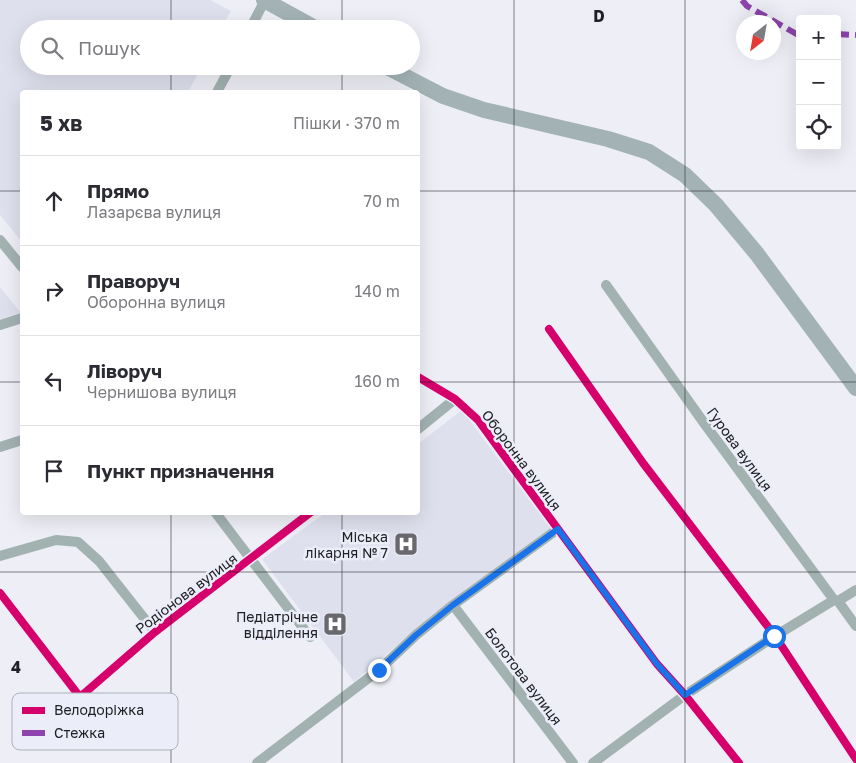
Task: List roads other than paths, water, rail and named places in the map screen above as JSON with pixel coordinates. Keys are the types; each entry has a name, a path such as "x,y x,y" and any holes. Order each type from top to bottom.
{"main road":[{"path":"265,0 301,20"},
{"path":"403,75 443,96 484,110 608,139 649,152 685,175 716,205 757,254 856,388"}],"street":[{"path":"255,20 265,0"},
{"path":"218,90 226,75"},
{"path":"0,240 20,265"},
{"name":"Гурова вулиця","path":"606,284 704,423 856,626"},
{"path":"0,325 20,319"},
{"path":"549,328 643,463 774,636 856,759"},
{"name":"Оборонна вулиця","path":"420,378 455,399 478,420 657,664 685,695 739,763"},
{"path":"420,427 455,399"},
{"path":"0,447 20,441"},
{"path":"217,515 310,637"},
{"name":"Родіонова вулиця","path":"85,693 155,632 307,515"},
{"path":"257,763 379,670 416,635 453,605 558,529"},
{"path":"0,556 56,540 78,542 98,561 155,632"},
{"path":"593,763 685,695 774,636 856,590"},
{"name":"Родіонова вулиця","path":"0,593 77,693"},
{"name":"Болотова вулиця","path":"453,605 573,763"}],"place":[{"name":"Міська лікарня № 7","path":"406,544"},
{"name":"Педіатрічне відділення","path":"335,624"}]}
